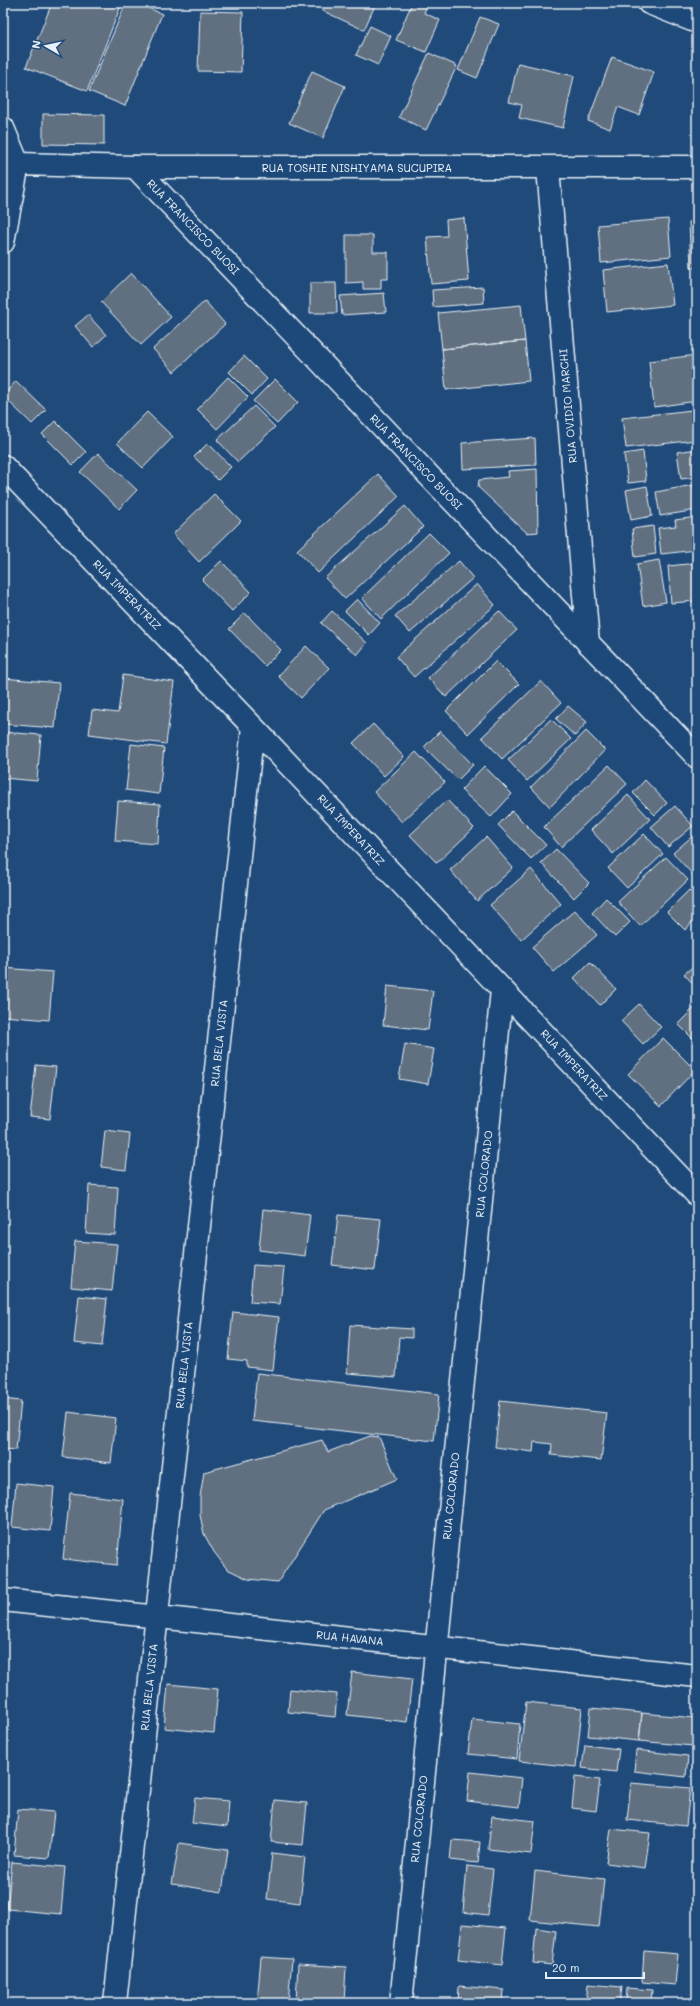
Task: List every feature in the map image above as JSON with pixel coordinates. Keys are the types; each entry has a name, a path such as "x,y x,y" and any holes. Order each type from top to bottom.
{"street":[{"path":"650,3 697,22"},
{"path":"3,128 18,164 3,242"},
{"name":"RUA TOSHIE NISHIYAMA SUCUPIRA","path":"18,164 135,167 697,167"},
{"name":"RUA FRANCISCO BUOSI","path":"135,167 697,757"},
{"name":"RUA OVIDIO MARCHI","path":"548,168 588,643"},
{"name":"RUA IMPERATRIZ","path":"3,466 697,1195"},
{"name":"RUA BELA VISTA","path":"115,2003 253,727"},
{"name":"RUA COLORADO","path":"401,2003 502,990"},
{"name":"RUA HAVANA","path":"3,1600 697,1676"}],"building":[{"path":"52,3 122,3 87,91 26,67"},
{"path":"126,3 137,3 162,14 125,106 89,91"},
{"path":"325,3 376,3 364,30 321,10"},
{"path":"412,3 428,3 424,13 440,20 426,52 396,40"},
{"path":"200,11 243,12 241,72 198,71"},
{"path":"480,17 499,24 477,78 458,70"},
{"path":"370,26 391,36 378,65 356,55"},
{"path":"429,53 457,66 426,130 399,117"},
{"path":"612,57 654,72 639,115 618,107 610,129 588,121"},
{"path":"518,63 574,76 563,128 519,118 522,105 509,102"},
{"path":"312,71 345,86 323,138 289,123"},
{"path":"43,114 104,115 104,145 43,144"},
{"path":"464,218 469,281 431,284 427,237 447,236 446,220"},
{"path":"668,219 671,256 601,263 598,225"},
{"path":"697,221 697,268 691,268 689,222"},
{"path":"346,235 373,235 373,252 388,252 388,279 381,279 381,289 363,289 363,282 346,283"},
{"path":"668,263 673,305 607,312 603,270"},
{"path":"131,273 171,317 141,345 101,302"},
{"path":"310,283 336,283 337,313 310,313"},
{"path":"483,287 484,303 433,307 432,290"},
{"path":"384,293 386,312 342,315 340,296"},
{"path":"205,301 225,324 174,372 153,349"},
{"path":"521,305 525,341 442,349 438,313"},
{"path":"88,315 106,335 93,347 75,326"},
{"path":"525,341 529,381 446,390 442,349"},
{"path":"697,355 697,401 654,407 649,361"},
{"path":"244,356 267,379 252,395 229,372"},
{"path":"228,377 248,397 217,429 197,409"},
{"path":"275,379 298,402 277,424 253,401"},
{"path":"16,381 46,410 32,424 3,396"},
{"path":"254,406 275,427 238,462 217,440"},
{"path":"692,410 696,440 626,448 622,418"},
{"path":"147,412 173,437 143,468 117,443"},
{"path":"55,421 86,452 73,465 42,434"},
{"path":"535,438 536,465 463,469 462,443"},
{"path":"208,443 231,467 218,480 194,457"},
{"path":"697,449 697,477 681,479 677,452"},
{"path":"643,451 646,481 628,483 624,454"},
{"path":"98,453 137,490 119,509 80,472"},
{"path":"537,469 538,532 527,533 478,487 479,480 509,477 508,471"},
{"path":"378,474 399,496 318,573 297,550"},
{"path":"693,485 697,510 660,516 656,492"},
{"path":"647,486 652,516 631,520 626,490"},
{"path":"214,494 241,521 199,562 173,534"},
{"path":"405,506 423,527 345,599 325,578"},
{"path":"697,517 697,550 661,554 658,528 676,526 675,520"},
{"path":"653,526 656,554 635,557 632,529"},
{"path":"429,533 449,553 381,619 362,598"},
{"path":"659,560 666,602 643,606 637,564"},
{"path":"221,561 251,592 232,611 202,580"},
{"path":"459,561 473,578 410,633 395,616"},
{"path":"697,563 697,601 671,603 668,566"},
{"path":"477,584 495,605 414,677 396,657"},
{"path":"357,599 380,623 369,635 345,611"},
{"path":"332,611 367,643 357,655 321,623"},
{"path":"499,611 517,630 446,697 428,678"},
{"path":"245,613 281,650 265,666 229,629"},
{"path":"306,646 329,668 301,698 278,676"},
{"path":"496,661 519,684 468,734 446,711"},
{"path":"123,675 174,682 166,744 89,734 92,710 118,713"},
{"path":"3,678 59,683 55,728 3,724"},
{"path":"541,681 561,703 502,759 482,737"},
{"path":"568,706 587,722 575,736 556,719"},
{"path":"551,719 571,739 527,781 508,760"},
{"path":"373,724 404,757 384,776 353,743"},
{"path":"440,731 473,765 458,780 424,747"},
{"path":"586,731 605,750 550,807 531,787"},
{"path":"3,732 41,735 37,781 3,778"},
{"path":"131,744 164,748 159,794 126,790"},
{"path":"416,752 445,782 402,822 374,792"},
{"path":"609,765 627,784 561,847 544,827"},
{"path":"484,766 512,794 491,817 461,790"},
{"path":"645,780 667,803 655,815 633,793"},
{"path":"628,795 650,819 613,854 591,830"},
{"path":"447,800 474,828 437,863 410,835"},
{"path":"118,801 160,804 158,844 115,841"},
{"path":"675,806 693,826 668,847 651,827"},
{"path":"512,811 546,845 531,859 498,825"},
{"path":"697,832 697,873 694,876 673,853"},
{"path":"644,834 663,854 627,888 608,868"},
{"path":"486,837 513,868 477,901 450,870"},
{"path":"556,849 589,883 574,898 541,863"},
{"path":"3,854 9,855 3,900"},
{"path":"666,857 688,880 640,926 618,902"},
{"path":"531,869 561,904 521,940 490,905"},
{"path":"689,890 697,898 697,917 685,930 667,912"},
{"path":"606,898 630,922 615,937 592,913"},
{"path":"575,910 597,935 554,972 532,947"},
{"path":"590,962 616,989 600,1005 574,978"},
{"path":"697,963 697,988 684,974"},
{"path":"3,968 53,972 49,1020 3,1016"},
{"path":"387,986 433,991 428,1030 383,1025"},
{"path":"639,1004 661,1027 643,1044 621,1021"},
{"path":"697,1005 697,1041 696,1042 678,1024"},
{"path":"663,1038 695,1070 661,1106 628,1074"},
{"path":"405,1044 434,1049 428,1084 399,1079"},
{"path":"36,1065 56,1067 50,1119 30,1117"},
{"path":"105,1131 130,1134 126,1170 101,1167"},
{"path":"89,1185 118,1187 115,1235 86,1233"},
{"path":"263,1209 310,1215 305,1256 259,1250"},
{"path":"338,1215 381,1219 375,1270 332,1265"},
{"path":"75,1241 117,1244 112,1291 71,1287"},
{"path":"253,1265 284,1267 280,1304 250,1302"},
{"path":"79,1296 107,1299 102,1346 74,1343"},
{"path":"233,1312 279,1317 273,1370 247,1367 247,1361 228,1359"},
{"path":"350,1325 412,1329 412,1338 399,1337 396,1377 347,1373"},
{"path":"257,1373 439,1394 434,1441 252,1421"},
{"path":"3,1399 21,1401 16,1450 3,1449"},
{"path":"500,1401 607,1413 601,1460 551,1455 552,1444 534,1442 533,1452 495,1447"},
{"path":"68,1412 116,1418 111,1463 63,1457"},
{"path":"370,1436 379,1437 397,1479 324,1510 278,1582 248,1579 227,1569 214,1552 204,1534 200,1515 200,1497 204,1472 322,1440 328,1452"},
{"path":"16,1483 54,1487 50,1531 12,1527"},
{"path":"3,1486 6,1487 3,1520"},
{"path":"70,1493 123,1499 117,1565 63,1559"},
{"path":"352,1672 412,1679 407,1722 347,1715"},
{"path":"168,1684 218,1689 214,1733 164,1728"},
{"path":"290,1689 337,1694 335,1717 288,1712"},
{"path":"526,1702 582,1708 576,1767 519,1761"},
{"path":"591,1708 642,1713 639,1741 588,1736"},
{"path":"642,1713 695,1718 693,1746 639,1741"},
{"path":"472,1719 520,1724 517,1759 468,1754"},
{"path":"585,1745 619,1749 616,1772 582,1768"},
{"path":"636,1750 688,1756 686,1777 634,1771"},
{"path":"470,1772 522,1778 519,1807 467,1801"},
{"path":"575,1777 600,1780 596,1811 572,1808"},
{"path":"631,1783 690,1788 686,1826 627,1820"},
{"path":"195,1798 229,1801 227,1827 192,1823"},
{"path":"275,1800 307,1803 303,1845 271,1842"},
{"path":"18,1809 54,1812 49,1858 14,1855"},
{"path":"492,1816 535,1821 531,1854 488,1849"},
{"path":"611,1829 650,1833 645,1868 606,1863"},
{"path":"452,1840 480,1842 478,1863 450,1860"},
{"path":"179,1843 228,1850 222,1892 172,1884"},
{"path":"272,1853 305,1857 300,1903 267,1899"},
{"path":"12,1862 65,1867 61,1914 7,1909"},
{"path":"467,1866 493,1869 488,1915 463,1912"},
{"path":"535,1871 604,1879 599,1927 530,1920"},
{"path":"462,1924 506,1928 502,1965 458,1960"},
{"path":"536,1928 556,1931 552,1965 533,1963"},
{"path":"644,1951 678,1954 675,1985 642,1982"},
{"path":"261,1957 292,1959 288,2003 257,2003"},
{"path":"298,1964 346,1967 344,2003 296,2003"},
{"path":"588,1984 622,1987 620,2003 586,2003"},
{"path":"459,1986 504,1990 503,2003 458,2003"},
{"path":"627,1988 652,1990 651,2003 626,2003"}]}
